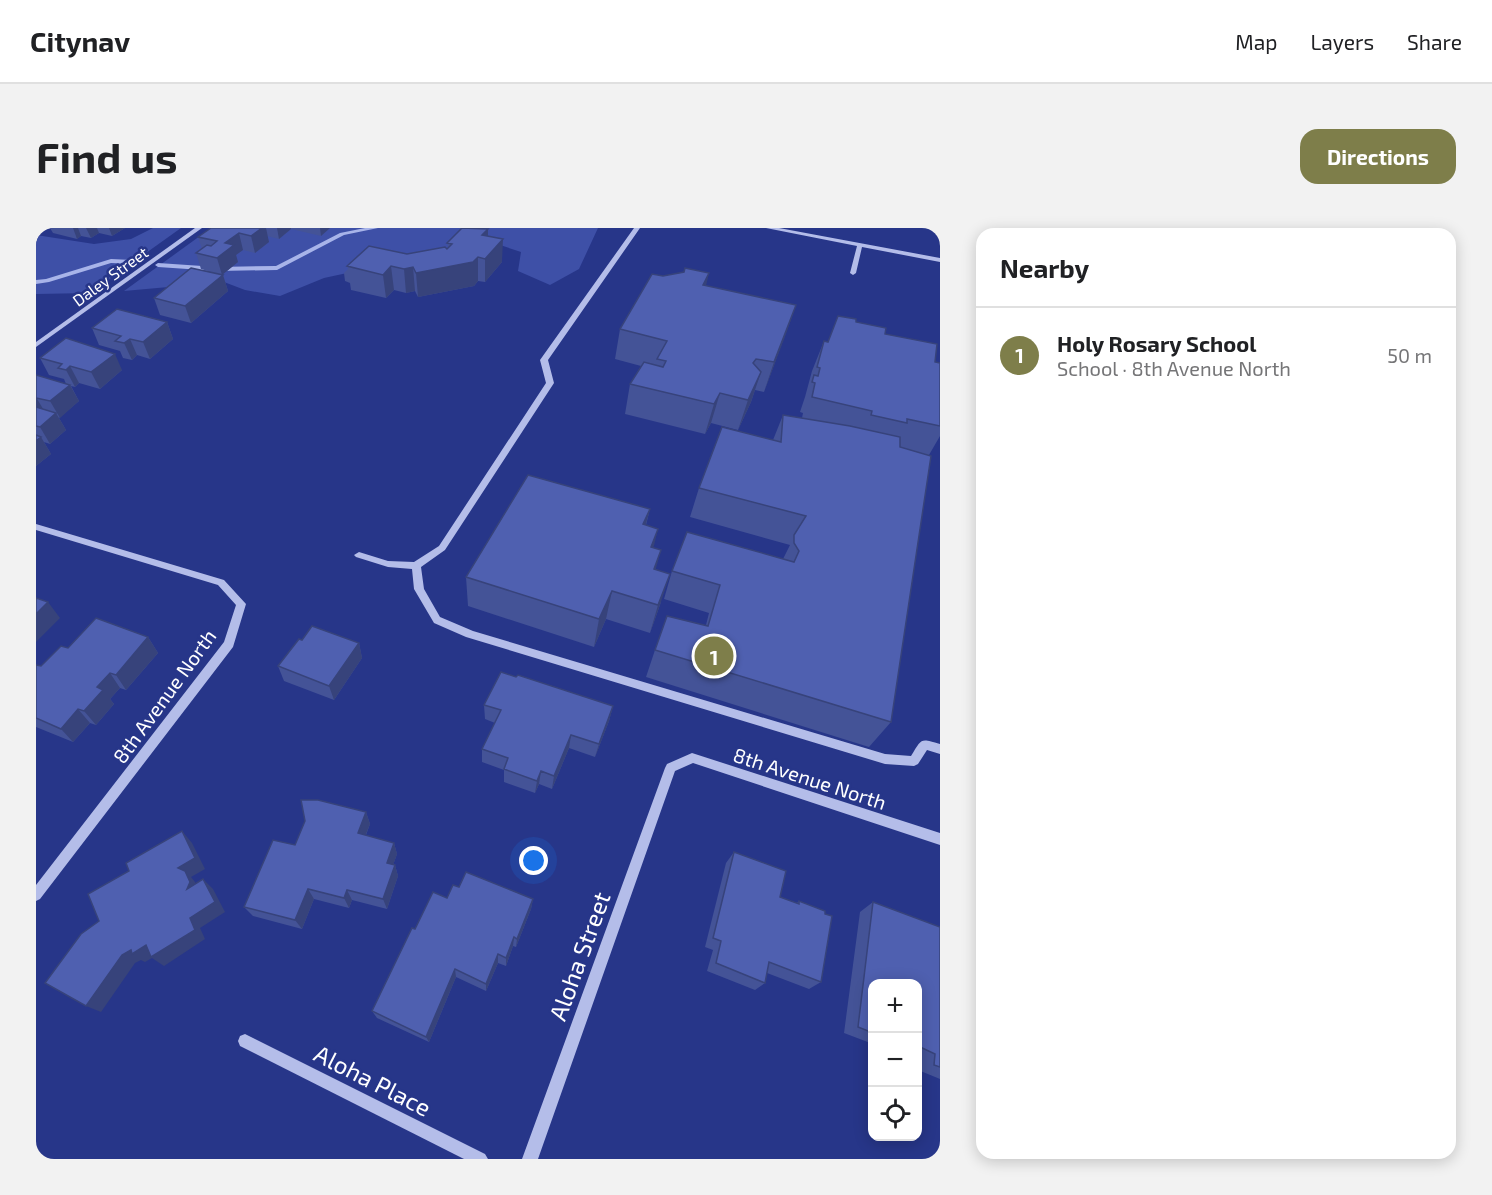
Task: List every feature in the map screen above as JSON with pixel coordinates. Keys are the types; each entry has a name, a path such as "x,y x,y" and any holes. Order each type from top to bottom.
{"street":[{"name":"Daley Street","path":"36,345 199,228"},
{"path":"358,555 388,564 416,566 442,548 550,383 544,360 636,228"},
{"path":"769,228 940,260"},
{"path":"853,273 860,245"},
{"name":"8th Avenue North","path":"36,527 221,582 241,604 229,644 36,895"},
{"path":"416,566 419,589 437,620 470,634 885,759 914,761 924,744 940,749"},
{"name":"8th Avenue North","path":"671,768 693,758 940,839"},
{"name":"Aloha Street","path":"530,1159 671,768"},
{"name":"Aloha Place","path":"245,1041 480,1159"}],"shaded area":[{"path":"153,228 181,228 90,293 36,294 36,235 94,244 131,239"},
{"path":"211,228 598,228 579,269 550,285 518,271 521,252 491,242 324,278 280,296 245,290 224,282 124,291"}],"building":[{"path":"211,228 262,228 251,236 239,233 225,243 234,245 217,258 196,253 217,241 198,237"},
{"path":"462,228 488,229 482,235 503,239 485,259 478,257 473,262 416,273 413,267 404,269 391,266 383,275 347,266 369,246 407,254 445,247 447,249 452,244 447,243"},
{"path":"191,268 223,275 185,306 154,298"},
{"path":"685,268 709,273 703,285 796,305 774,362 756,359 753,363 761,372 748,400 720,393 714,404 630,384 644,362 663,367 666,361 657,359 667,341 620,329 652,274 663,276 684,272"},
{"path":"117,309 167,322 143,342 130,339 124,343 115,341 121,336 92,328"},
{"path":"838,316 886,328 885,334 937,344 935,362 940,363 940,426 907,419 907,423 871,415 872,411 812,397 815,383 812,382 814,375 818,376 820,368 817,367 824,341 828,342"},
{"path":"66,338 115,354 91,372 70,366 66,370 58,368 62,364 40,358"},
{"path":"36,375 70,385 50,401 36,398"},
{"path":"36,407 56,413 40,427 36,426"},
{"path":"783,415 900,437 900,447 931,456 891,722 655,650 667,616 708,626 720,585 672,571 687,532 794,562 799,551 794,543 794,535 806,516 699,488 722,427 781,442"},
{"path":"528,475 650,509 643,524 658,529 651,547 661,550 654,569 670,574 658,605 612,591 599,619 466,577"},
{"path":"36,598 48,602 36,614"},
{"path":"96,618 148,637 116,675 110,673 97,687 103,690 84,711 78,709 61,729 36,718 36,665 41,666 61,646 68,648"},
{"path":"312,626 359,643 329,686 278,666"},
{"path":"501,672 516,677 518,675 613,706 599,744 571,735 554,776 541,771 537,781 504,769 508,758 482,749 501,710 484,705"},
{"path":"301,800 318,800 366,812 358,833 394,843 387,863 395,865 383,899 347,890 344,898 308,889 295,920 244,907 273,840 295,845 305,821"},
{"path":"182,831 195,858 178,868 185,871 190,882 187,889 203,879 215,902 190,918 195,930 151,957 146,945 132,954 131,950 122,955 86,1006 45,983 81,934 99,921 88,894 129,871 126,863"},
{"path":"734,852 786,871 780,897 799,904 799,901 832,916 821,982 769,962 765,983 716,963 721,941 713,938"},
{"path":"466,872 533,899 517,939 514,937 506,958 498,954 486,984 455,969 426,1037 372,1011 412,928 415,929 433,892 447,898 453,885 459,887"},
{"path":"873,902 940,927 940,1067 934,1065 935,1054 922,1048 922,979 868,979 868,1031 858,1027"}],"waterway":[{"path":"158,265 217,269 277,268 342,234 375,228"},
{"path":"36,282 47,281 111,261 132,262"}],"place":[{"name":"Holy Rosary School","path":"714,656"}]}
